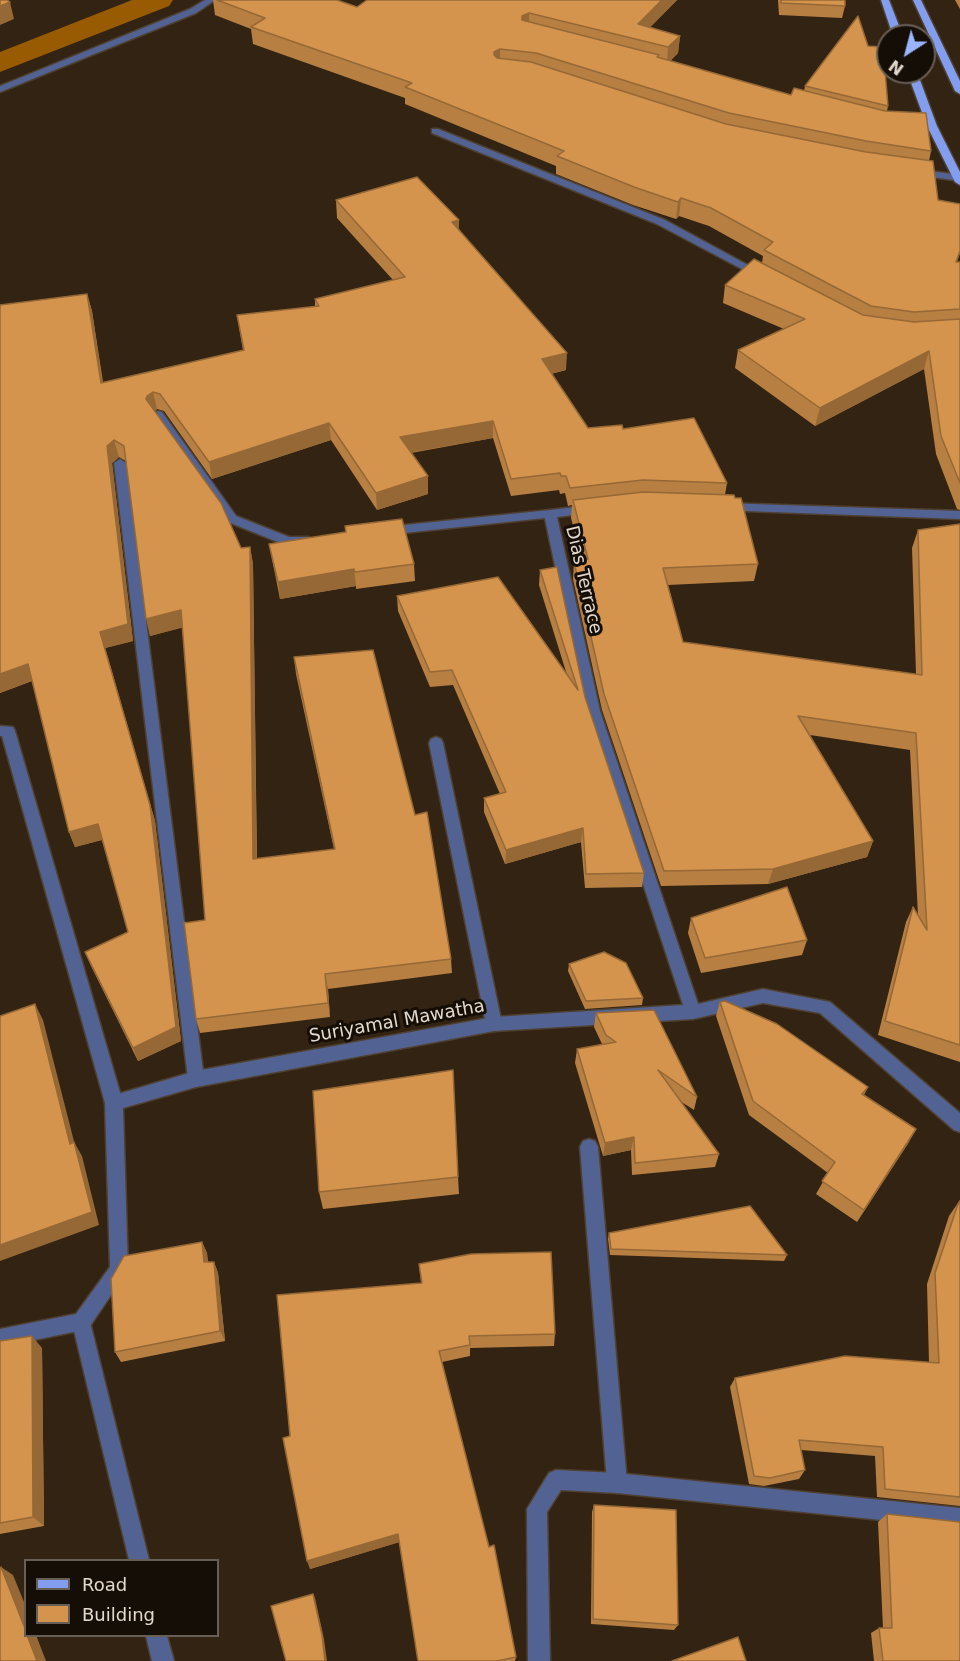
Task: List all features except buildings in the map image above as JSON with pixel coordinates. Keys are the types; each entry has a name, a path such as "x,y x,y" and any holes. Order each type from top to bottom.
{"main road":[{"path":"885,0 894,24"},
{"path":"917,0 960,91"},
{"path":"916,84 928,125 959,180"}],"street":[{"path":"0,89 193,10 211,0"},
{"path":"435,131 661,222 767,278"},
{"path":"905,170 959,180"},
{"path":"158,415 232,519 288,542 312,539"},
{"path":"120,464 196,1079"},
{"path":"710,506 960,515"},
{"name":"Dias Terrace","path":"607,507 550,514 593,711 693,1012"},
{"path":"372,533 550,514"},
{"path":"0,731 8,731 114,1102 119,1270 81,1322 0,1338"},
{"path":"436,743 494,1024"},
{"name":"Suriyamal Mawatha","path":"114,1102 196,1079 494,1024 693,1012 763,996 824,1007 960,1124"},
{"path":"589,1147 617,1483"},
{"path":"81,1322 139,1559"},
{"path":"539,1661 537,1509 556,1480 617,1483 960,1518"},
{"path":"157,1637 163,1661"}],"waterway":[{"path":"0,63 158,0"}]}
